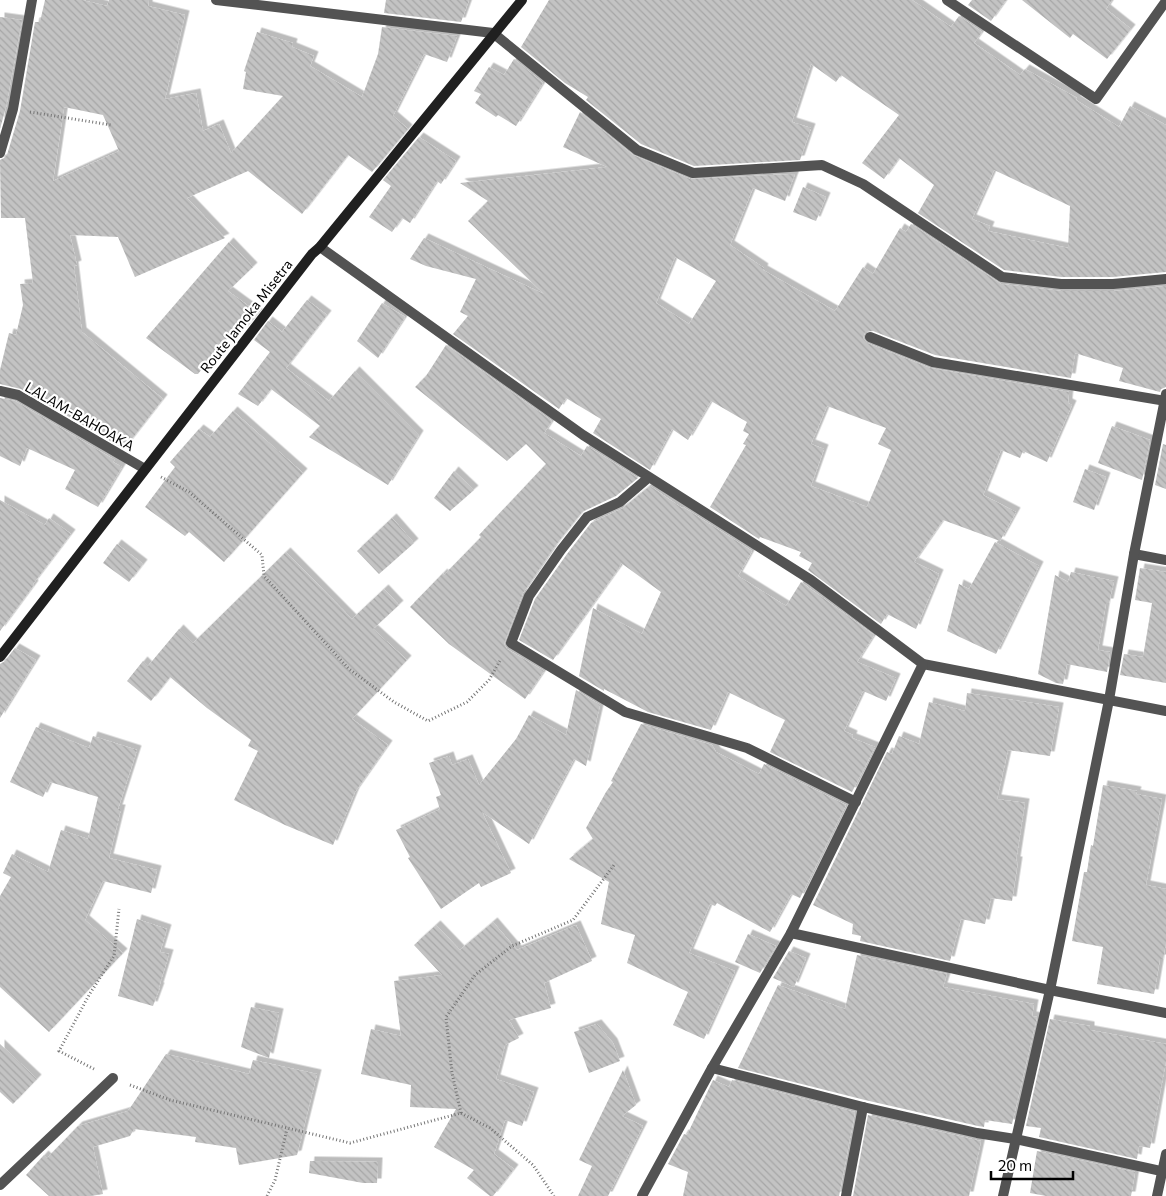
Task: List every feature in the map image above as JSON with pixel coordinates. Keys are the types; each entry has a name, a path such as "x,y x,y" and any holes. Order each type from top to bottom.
{"street":[{"path":"0,154 13,109 32,0"},
{"path":"216,0 494,33 637,150 693,173 822,165 863,184 1002,277 1061,284 1113,284 1166,279"},
{"name":"Route Jamoka Misetra","path":"0,657 306,261 320,247 522,0"},
{"path":"948,0 1096,99 1166,1"},
{"path":"320,247 584,435 648,478 811,580 923,664 1166,711"},
{"path":"870,337 933,362 1165,399 1134,554 1109,700 1050,990 1002,1196"},
{"name":"LALAM-BAHOAKA","path":"0,391 18,395 145,469"},
{"path":"648,478 620,502 587,517 529,596 511,643 625,712 747,748 856,802"},
{"path":"1134,554 1166,560"},
{"path":"642,1196 712,1068 791,933 923,664"},
{"path":"791,933 1050,990 1166,1013"},
{"path":"712,1068 863,1107 977,1133 1015,1139 1164,1171"},
{"path":"0,1185 112,1078"},
{"path":"846,1196 863,1107"},
{"path":"1157,1196 1164,1171 1166,1154"}],"path":[{"path":"13,109 70,120 111,125"},
{"path":"145,469 189,492 262,555 264,576 349,669 394,702 428,721 468,702 489,680 511,643"},
{"path":"460,1113 452,1073 446,1017 475,975 512,946 573,920 614,865"},
{"path":"119,909 114,956 89,995 59,1051 112,1078 170,1100 287,1129 350,1142 460,1113 490,1128 533,1165 554,1196"},
{"path":"266,1196 275,1180 287,1129"}],"building":[{"path":"45,0 82,0 107,6 109,0 149,0 148,6 185,15 165,99 196,93 203,131 219,124 231,153 283,96 243,89 246,72 244,71 257,32 293,43 292,47 314,56 310,66 362,97 378,54 382,27 457,36 447,62 424,54 393,116 408,129 372,172 348,155 302,214 248,171 187,198 225,238 135,277 118,237 70,235 77,265 74,266 82,332 163,399 124,449 21,389 0,384 0,370 9,333 16,335 23,305 20,284 33,283 25,218 1,218 0,160 7,155 20,111 35,22 40,22","holes":["64,107 103,115 119,151 53,181"]},
{"path":"386,0 469,0 461,22 384,13"},
{"path":"549,0 912,0 951,27 959,16 982,32 974,43 1020,75 1025,69 1077,98 1076,100 1119,127 1130,106 1166,125 1166,272 1113,277 1061,277 1004,270 918,213 934,185 899,158 884,179 862,163 899,115 841,75 836,82 811,64 792,122 811,128 800,160 694,166 641,144 586,100 588,97 565,83 521,47","holes":["994,170 1070,206 1068,248 988,231 990,226 972,219"]},
{"path":"972,0 1006,0 991,21 968,5"},
{"path":"1022,0 1112,0 1106,9 1131,29 1107,59 1073,34 1070,38"},
{"path":"0,17 22,20 6,107 0,129"},
{"path":"514,59 543,83 516,126 498,115 496,117 475,103 481,94 474,91 489,67 504,75"},
{"path":"580,112 633,155 690,179 795,174 785,201 753,188 730,245 764,268 763,270 835,311 863,267 873,274 900,228 906,232 911,224 1001,284 1061,291 1114,291 1166,286 1166,387 1161,389 1160,392 1119,381 1123,368 1075,353 1071,378 935,355 873,331 865,332 863,338 867,343 930,368 1069,392 1068,403 1072,405 1047,462 1023,451 1020,458 1001,450 983,495 1016,512 1000,541 943,520 914,562 939,574 916,629 887,614 881,624 808,570 812,563 799,556 801,552 760,537 759,539 710,507 746,445 743,444 749,434 743,431 747,422 711,401 688,440 672,429 650,470 593,433 601,419 566,398 559,409 453,334 468,316 460,312 476,279 426,266 410,259 424,238 544,294 468,221 488,201 460,183 607,167 563,147","holes":["675,257 716,281 689,324 656,303","827,406 886,428 878,444 891,450 867,507 811,486 824,449 811,444"]},
{"path":"419,137 456,161 441,184 437,181 410,223 402,218 392,232 369,217 391,186 383,180"},
{"path":"803,187 826,197 816,221 793,212"},
{"path":"229,242 253,267 228,291 258,313 243,331 236,326 198,374 195,374 146,338"},
{"path":"307,300 327,315 286,368 329,401 355,371 419,435 388,485 309,437 320,426 271,389 258,406 238,394 270,352 254,340 268,321 282,332"},
{"path":"382,303 405,317 378,358 357,341"},
{"path":"446,345 552,421 544,433 581,456 587,446 638,478 616,496 582,512 555,546 523,593 504,644 507,649 544,671 525,699 449,644 410,607 481,537 479,535 546,464 526,444 507,461 415,387 426,376"},
{"path":"0,398 15,401 115,460 113,462 122,467 98,507 65,489 75,470 27,448 20,466 0,456"},
{"path":"233,411 303,473 224,562 189,532 185,536 145,507 175,467 170,462 199,429 210,437"},
{"path":"1112,426 1150,440 1142,480 1098,463"},
{"path":"1163,444 1166,445 1166,489 1155,485"},
{"path":"1085,469 1106,477 1094,510 1073,502"},
{"path":"454,471 474,490 450,511 434,498"},
{"path":"650,486 752,551 738,576 786,606 801,582 874,635 857,662 896,678 886,701 863,691 844,731 853,735 852,738 875,747 852,792 770,752 785,720 728,692 711,730 648,712 604,689 604,691 579,676 593,608 642,634 661,592 621,563 553,660 519,640 535,599 591,523 623,508"},
{"path":"0,500 45,525 49,518 71,534 0,631"},
{"path":"392,518 414,543 379,574 357,551"},
{"path":"995,542 1039,566 996,654 947,631 959,584 969,589"},
{"path":"117,544 143,564 129,582 103,563"},
{"path":"286,552 352,619 384,589 399,605 373,629 407,660 352,719 388,745 355,792 333,845 285,825 234,800 258,751 248,746 251,740 207,708 170,677 151,701 127,681 143,661 148,666 179,629 193,643"},
{"path":"1140,568 1166,572 1166,683 1120,675 1124,654 1143,657 1152,603 1135,600"},
{"path":"1071,572 1114,581 1109,603 1106,603 1098,650 1110,652 1107,672 1067,664 1063,684 1056,683 1038,674 1055,575 1068,582"},
{"path":"15,648 36,660 0,718 0,664 5,661"},
{"path":"576,690 600,705 586,766 574,759 529,844 482,812 511,873 481,887 479,883 441,909 408,858 410,857 396,830 440,809 436,797 441,795 429,763 449,756 452,765 468,759 479,785 516,739 529,715 566,735"},
{"path":"967,693 1059,707 1050,756 1008,750 997,799 1025,803 1012,901 991,898 985,924 961,919 950,961 860,941 861,936 852,934 853,924 813,905 887,752 892,754 899,736 919,744 929,702 965,711"},
{"path":"641,724 712,745 716,752 759,774 764,764 846,805 800,898 791,894 770,932 717,903 715,906 710,904 689,953 735,971 704,1039 673,1025 688,992 627,963 635,935 601,924 609,882 569,859 593,839 586,828 613,782 611,781"},
{"path":"36,727 89,748 93,736 137,750 118,809 121,809 109,858 157,870 151,893 103,881 85,920 123,953 49,1032 0,987 0,896 11,877 3,873 12,854 48,872 61,830 88,839 98,797 50,782 43,797 10,782"},
{"path":"1103,785 1137,791 1136,794 1162,799 1146,885 1166,889 1166,943 1163,959 1160,959 1154,994 1097,984 1103,947 1072,941 1084,872 1087,872 1091,845 1093,846"},
{"path":"137,919 167,929 160,952 169,954 153,1006 118,996"},
{"path":"493,922 517,950 576,925 592,961 544,983 551,1008 509,1020 519,1038 505,1045 496,1079 534,1092 522,1126 505,1120 494,1154 514,1169 493,1196 490,1196 467,1178 474,1170 434,1147 456,1109 410,1107 411,1085 361,1074 371,1029 401,1036 394,981 442,975 414,945 436,925 460,950"},
{"path":"748,934 776,946 760,973 735,962"},
{"path":"789,951 806,958 794,987 773,978"},
{"path":"857,955 947,974 943,987 1034,1004 1032,1016 1037,1017 1012,1124 985,1120 984,1127 978,1126 738,1068 778,985 845,1009"},
{"path":"251,1007 279,1013 269,1058 241,1047"},
{"path":"1050,1019 1090,1026 1090,1030 1166,1044 1166,1061 1150,1148 1139,1146 1137,1159 1039,1137 1041,1128 1026,1126"},
{"path":"597,1024 613,1043 620,1061 589,1073 574,1032"},
{"path":"0,1044 37,1079 13,1104 0,1092"},
{"path":"166,1054 249,1074 253,1060 317,1074 297,1155 239,1165 236,1148 195,1142 196,1137 134,1129 130,1136 93,1147 103,1194 91,1196 49,1196 26,1175 44,1155 47,1158 78,1126 128,1111"},
{"path":"623,1070 636,1105 622,1116 643,1126 608,1196 578,1196 592,1166 579,1160"},
{"path":"713,1080 729,1087 732,1080 855,1112 839,1196 683,1196 688,1172 668,1164 684,1134 687,1135"},
{"path":"868,1115 981,1141 969,1196 853,1196"},
{"path":"1037,1151 1135,1172 1131,1196 1046,1196 1030,1193"},
{"path":"310,1161 378,1162 377,1183 363,1183 309,1173"}]}
